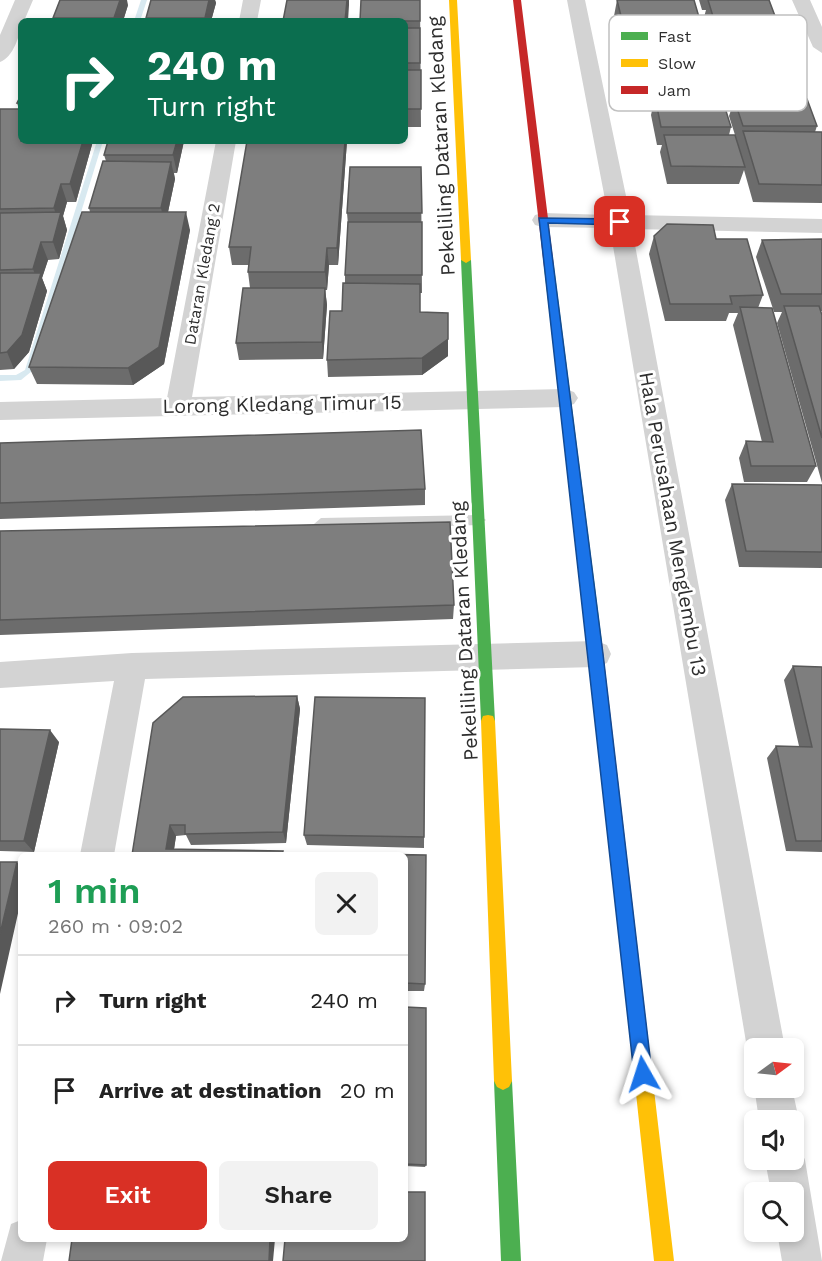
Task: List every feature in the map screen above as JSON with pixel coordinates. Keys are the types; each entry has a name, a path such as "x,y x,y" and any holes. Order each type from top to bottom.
{"street":[{"path":"0,56 24,0"},
{"path":"249,18 252,0"},
{"name":"Pekeliling Dataran Kledang","path":"453,0 511,1261"},
{"path":"517,0 596,654 664,1261"},
{"name":"Hala Perusahaan Menglembu 13","path":"576,0 620,222 764,1038"},
{"path":"801,0 822,47"},
{"name":"Dataran Kledang 2","path":"178,406 225,144"},
{"path":"543,220 822,226"},
{"name":"Lorong Kledang Timur 15","path":"0,411 565,398"},
{"path":"0,675 132,666 596,654"},
{"path":"98,852 132,666"},
{"path":"22,1261 25,1242"},
{"path":"800,1242 803,1261"}],"lane":[{"path":"311,525 478,520"}],"building":[{"path":"60,0 120,0 114,18 53,18"},
{"path":"151,0 209,0 205,18 146,18"},
{"path":"287,0 347,0 345,18 284,18"},
{"path":"361,0 420,0 420,21 408,21 408,18 360,18"},
{"path":"617,0 694,0 698,15 621,15"},
{"path":"708,0 769,0 775,15 713,15"},
{"path":"408,28 420,28 420,63 408,63"},
{"path":"408,70 421,70 421,109 408,109"},
{"path":"807,99 817,126 743,126 738,111 807,111"},
{"path":"0,109 18,109 18,144 82,144 70,184 61,184 54,208 0,209"},
{"path":"658,111 726,111 731,127 661,127"},
{"path":"743,131 822,132 822,185 759,184"},
{"path":"664,135 735,135 745,167 671,166"},
{"path":"107,144 176,144 173,155 104,155"},
{"path":"246,144 345,144 337,248 327,248 325,272 248,272 251,247 229,247"},
{"path":"103,161 171,162 161,208 89,208"},
{"path":"350,167 421,167 422,213 347,213"},
{"path":"61,212 53,242 41,242 33,269 0,270 0,213"},
{"path":"82,212 186,212 159,347 128,368 29,367"},
{"path":"348,222 422,222 422,275 345,275"},
{"path":"667,224 713,225 716,239 747,239 763,295 730,296 732,304 670,304 654,236"},
{"path":"822,239 822,294 781,294 762,240"},
{"path":"0,273 41,273 22,335 7,352 0,353"},
{"path":"343,283 420,284 420,312 448,313 448,339 422,358 327,360 330,311 342,311"},
{"path":"243,288 325,288 322,342 236,343"},
{"path":"784,306 819,306 822,315 822,438"},
{"path":"740,307 772,308 816,466 751,466 746,441 773,442"},
{"path":"421,430 425,489 0,503 0,443"},
{"path":"732,484 822,485 822,552 746,551"},
{"path":"450,522 454,605 0,620 0,531"},
{"path":"793,666 822,667 822,841 796,841 776,746 812,747"},
{"path":"297,696 283,832 185,834 185,825 170,825 166,849 283,852 132,852 153,723 183,697"},
{"path":"315,697 425,698 424,837 304,835"},
{"path":"0,729 50,730 24,841 0,841"},
{"path":"408,855 426,855 425,984 408,983"},
{"path":"0,862 17,862 0,934"},
{"path":"408,1007 426,1008 426,1165 408,1164"},
{"path":"408,1192 425,1192 425,1261 283,1261 285,1242 408,1242"},
{"path":"72,1242 270,1242 269,1261 69,1261"}],"waterway":[{"path":"138,18 144,0"},
{"path":"0,378 18,378 28,371 99,144"}],"traffic: fast":[{"path":"466,260 488,721"},
{"path":"549,267 595,643"},
{"path":"503,1081 511,1261"}],"traffic: slow":[{"path":"453,0 466,260"},
{"path":"488,721 503,1081"},
{"path":"640,1047 664,1261"}],"traffic: jam":[{"path":"517,0 549,267"},
{"path":"595,643 640,1047"}],"route":[{"path":"620,222 543,220 596,654 643,1074"}]}
